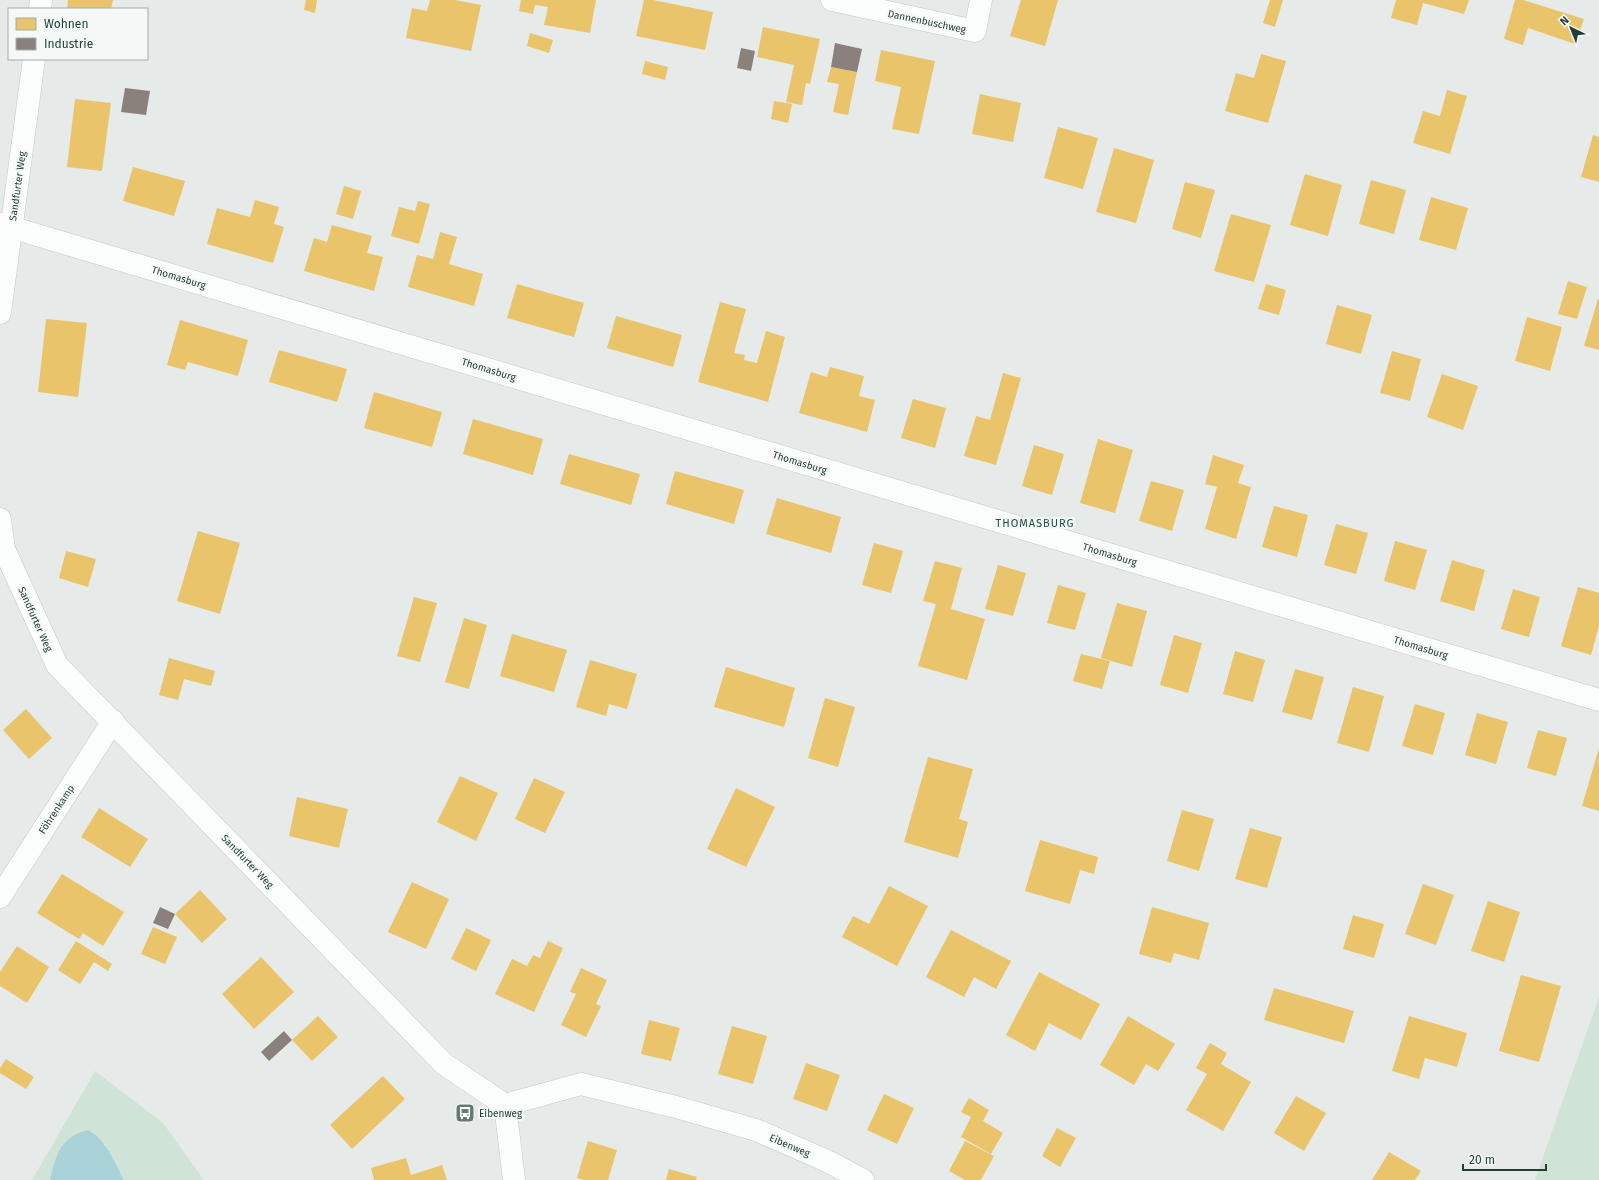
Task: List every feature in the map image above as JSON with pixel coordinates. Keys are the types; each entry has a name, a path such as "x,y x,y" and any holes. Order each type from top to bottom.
{"street":[{"name":"Dannenbuschweg","path":"832,0 975,31 981,0"},
{"name":"Sandfurter Weg","path":"0,313 6,225 34,60"},
{"name":"Thomasburg","path":"6,225 1599,700"},
{"name":"Sandfurter Weg","path":"0,519 4,549 56,665 113,721 444,1064 505,1104"},
{"name":"Föhrenkamp","path":"0,898 113,721"},
{"name":"Eibenweg","path":"505,1104 581,1084 676,1107 756,1130 827,1161 863,1180"},
{"path":"505,1104 514,1180"}],"green space":[{"path":"1599,997 1599,1180 1535,1180"},
{"path":"95,1071 163,1123 204,1180 124,1180 105,1144 55,1160 50,1180 32,1180"}],"water":[{"path":"88,1130 105,1146 124,1180 50,1180 57,1155 65,1142 71,1137"}],"building: Wohnen":[{"path":"68,0 113,0 111,8 67,8"},
{"path":"306,0 317,0 315,13 304,10"},
{"path":"430,0 455,0 481,5 471,51 406,38 412,8 427,11"},
{"path":"521,0 596,0 590,33 544,25 548,7 535,5 533,14 519,11"},
{"path":"644,0 653,0 713,12 705,50 636,36"},
{"path":"1021,0 1058,0 1045,46 1010,36"},
{"path":"1270,0 1283,0 1275,27 1263,23"},
{"path":"1396,0 1469,0 1464,14 1423,3 1417,25 1391,18"},
{"path":"1515,0 1523,0 1584,19 1575,44 1528,28 1523,45 1504,39"},
{"path":"763,27 820,39 810,84 806,83 802,105 786,102 794,65 757,57"},
{"path":"530,33 553,40 549,53 527,46"},
{"path":"881,50 935,61 919,134 892,129 901,87 875,81"},
{"path":"1261,54 1286,61 1268,123 1225,111 1236,73 1254,78"},
{"path":"645,61 668,67 665,80 642,74"},
{"path":"831,67 857,72 848,115 833,112 839,84 827,82"},
{"path":"1447,90 1467,96 1450,154 1413,143 1423,111 1440,116"},
{"path":"980,94 1021,103 1013,142 972,134"},
{"path":"75,99 111,103 102,171 67,167"},
{"path":"774,101 792,104 788,123 771,119"},
{"path":"1058,127 1098,138 1083,189 1044,178"},
{"path":"1593,135 1599,137 1599,182 1581,177"},
{"path":"1114,148 1154,160 1136,223 1096,212"},
{"path":"133,167 185,181 174,216 123,201"},
{"path":"1305,174 1342,185 1328,236 1290,225"},
{"path":"1371,180 1406,190 1394,234 1359,224"},
{"path":"1185,182 1215,190 1201,238 1172,229"},
{"path":"344,186 361,191 353,219 336,214"},
{"path":"1431,197 1468,208 1456,250 1419,240"},
{"path":"255,200 279,207 274,224 284,227 273,263 207,244 217,208 250,217"},
{"path":"418,201 430,204 419,244 391,236 399,207 415,211"},
{"path":"1231,214 1271,225 1254,282 1214,271"},
{"path":"332,225 372,236 367,253 383,257 374,291 304,271 314,238 327,242"},
{"path":"440,232 457,237 449,264 483,274 474,306 408,287 417,255 433,259"},
{"path":"1568,281 1587,287 1577,319 1558,314"},
{"path":"517,284 584,303 574,337 507,318"},
{"path":"1266,284 1286,290 1279,315 1258,309"},
{"path":"1598,299 1599,300 1599,350 1584,346"},
{"path":"720,302 746,309 734,353 745,355 744,360 757,363 766,331 785,337 768,402 698,382"},
{"path":"1337,305 1372,315 1361,354 1326,344"},
{"path":"616,316 682,335 673,367 607,348"},
{"path":"1527,317 1562,327 1550,371 1515,361"},
{"path":"46,319 87,323 78,397 38,392"},
{"path":"180,320 248,340 238,376 188,362 185,370 167,365"},
{"path":"279,350 347,369 337,402 269,382"},
{"path":"1392,351 1421,359 1410,401 1380,393"},
{"path":"830,367 864,376 859,396 875,400 867,432 799,413 811,372 827,377"},
{"path":"1003,373 1021,378 996,465 964,456 976,416 990,420"},
{"path":"1442,374 1478,386 1463,430 1427,417"},
{"path":"374,392 442,412 432,447 364,428"},
{"path":"913,399 946,408 935,448 901,438"},
{"path":"473,419 543,439 533,475 463,454"},
{"path":"1098,439 1133,450 1115,513 1080,503"},
{"path":"1034,445 1064,454 1052,495 1022,486"},
{"path":"569,454 640,474 631,505 560,484"},
{"path":"1213,455 1244,465 1238,483 1251,487 1236,539 1205,529 1217,487 1205,484"},
{"path":"675,471 744,490 734,524 666,504"},
{"path":"1151,481 1184,490 1172,531 1139,521"},
{"path":"777,498 841,517 831,553 766,534"},
{"path":"1274,506 1308,515 1297,557 1262,547"},
{"path":"1336,524 1368,533 1356,574 1324,565"},
{"path":"198,531 240,543 220,614 177,601"},
{"path":"1395,541 1427,550 1415,590 1384,581"},
{"path":"874,543 903,551 891,593 862,585"},
{"path":"66,551 96,559 88,587 59,578"},
{"path":"1452,560 1485,570 1474,611 1440,601"},
{"path":"935,561 962,568 951,609 985,619 967,680 918,666 936,604 923,601"},
{"path":"998,565 1026,573 1013,616 985,609"},
{"path":"1058,585 1086,593 1075,630 1047,623"},
{"path":"1578,587 1599,593 1599,626 1591,655 1561,646"},
{"path":"1513,589 1540,597 1529,637 1501,629"},
{"path":"414,597 437,603 420,662 397,656"},
{"path":"1117,603 1147,611 1132,667 1101,658"},
{"path":"464,618 487,625 469,689 445,682"},
{"path":"512,634 567,650 554,692 500,676"},
{"path":"1174,635 1202,643 1188,693 1160,685"},
{"path":"1235,651 1265,660 1253,702 1223,694"},
{"path":"1081,654 1110,661 1102,689 1073,681"},
{"path":"169,658 215,671 211,686 184,679 178,700 159,695"},
{"path":"590,660 637,674 627,709 609,704 606,716 576,707"},
{"path":"726,667 795,688 784,727 714,707"},
{"path":"1295,669 1324,677 1312,720 1282,712"},
{"path":"1353,687 1384,696 1369,752 1337,743"},
{"path":"825,698 855,707 838,767 808,758"},
{"path":"1415,704 1445,713 1433,755 1402,746"},
{"path":"26,709 52,738 29,759 3,730"},
{"path":"1477,713 1508,722 1496,764 1465,755"},
{"path":"1538,730 1567,738 1556,776 1527,768"},
{"path":"1599,748 1599,811 1582,806"},
{"path":"928,757 973,769 959,819 968,822 958,858 904,842"},
{"path":"460,776 498,793 476,841 437,822"},
{"path":"534,778 565,792 545,833 515,819"},
{"path":"736,788 775,807 746,867 707,849"},
{"path":"297,797 348,809 339,848 289,836"},
{"path":"99,808 148,839 130,867 81,837"},
{"path":"1182,810 1214,819 1199,871 1167,861"},
{"path":"1250,828 1282,837 1267,888 1235,879"},
{"path":"1040,840 1098,857 1094,874 1080,870 1070,904 1025,891"},
{"path":"62,874 124,912 103,946 83,933 79,939 37,913"},
{"path":"412,882 449,899 426,949 388,932"},
{"path":"1423,884 1454,895 1436,945 1405,934"},
{"path":"889,886 928,906 897,966 842,937 853,916 869,924"},
{"path":"200,890 227,919 202,943 175,914"},
{"path":"1488,901 1520,912 1504,962 1471,951"},
{"path":"1152,907 1209,923 1199,960 1174,953 1171,963 1139,954"},
{"path":"1353,915 1384,924 1374,958 1343,949"},
{"path":"153,927 177,937 165,964 141,954"},
{"path":"466,928 491,940 476,971 451,959"},
{"path":"951,930 1011,961 996,989 974,977 964,997 926,977"},
{"path":"76,941 112,964 108,971 94,962 80,984 58,970"},
{"path":"548,941 563,948 534,1012 495,994 512,959 527,966 533,955 540,958"},
{"path":"17,946 49,967 27,1003 0,986 0,972"},
{"path":"261,957 294,992 254,1029 222,994"},
{"path":"581,968 607,980 596,1004 601,1006 586,1037 561,1025 576,994 570,992"},
{"path":"1039,972 1100,1004 1081,1040 1049,1023 1035,1051 1006,1035"},
{"path":"1521,975 1561,986 1539,1062 1499,1051"},
{"path":"1274,988 1354,1011 1344,1043 1264,1020"},
{"path":"318,1016 338,1037 312,1061 292,1040"},
{"path":"1128,1016 1175,1044 1158,1071 1146,1064 1134,1085 1100,1065"},
{"path":"1409,1016 1467,1033 1457,1067 1425,1058 1419,1079 1392,1071"},
{"path":"649,1020 680,1028 671,1061 641,1054"},
{"path":"732,1026 767,1036 753,1084 718,1074"},
{"path":"1210,1043 1227,1053 1221,1064 1251,1082 1223,1131 1186,1110 1207,1074 1196,1068"},
{"path":"6,1059 34,1077 26,1089 0,1073 0,1068"},
{"path":"806,1063 840,1075 827,1111 793,1099"},
{"path":"383,1076 405,1099 352,1149 330,1125"},
{"path":"884,1094 914,1108 897,1144 867,1130"},
{"path":"1296,1096 1326,1113 1304,1151 1274,1133"},
{"path":"969,1098 989,1110 983,1121 1003,1133 991,1154 961,1137 971,1117 961,1112"},
{"path":"1057,1128 1076,1138 1060,1167 1042,1156"},
{"path":"588,1141 617,1150 608,1180 584,1180 577,1178"},
{"path":"965,1141 994,1156 981,1180 965,1180 949,1171"},
{"path":"1389,1152 1421,1171 1415,1180 1372,1180"},
{"path":"406,1158 411,1175 442,1165 447,1180 374,1180 371,1168"},
{"path":"669,1169 697,1177 696,1180 666,1180"}],"building: Industrie":[{"path":"835,43 862,49 857,72 831,67"},
{"path":"741,48 755,51 751,71 737,68"},
{"path":"125,88 150,91 146,115 121,112"},
{"path":"160,907 175,914 168,929 153,923"},
{"path":"284,1031 292,1040 269,1061 261,1052"}],"place":[{"name":"Eibenweg","path":"465,1113"}],"district":[{"name":"THOMASBURG","path":"1035,523"}]}
